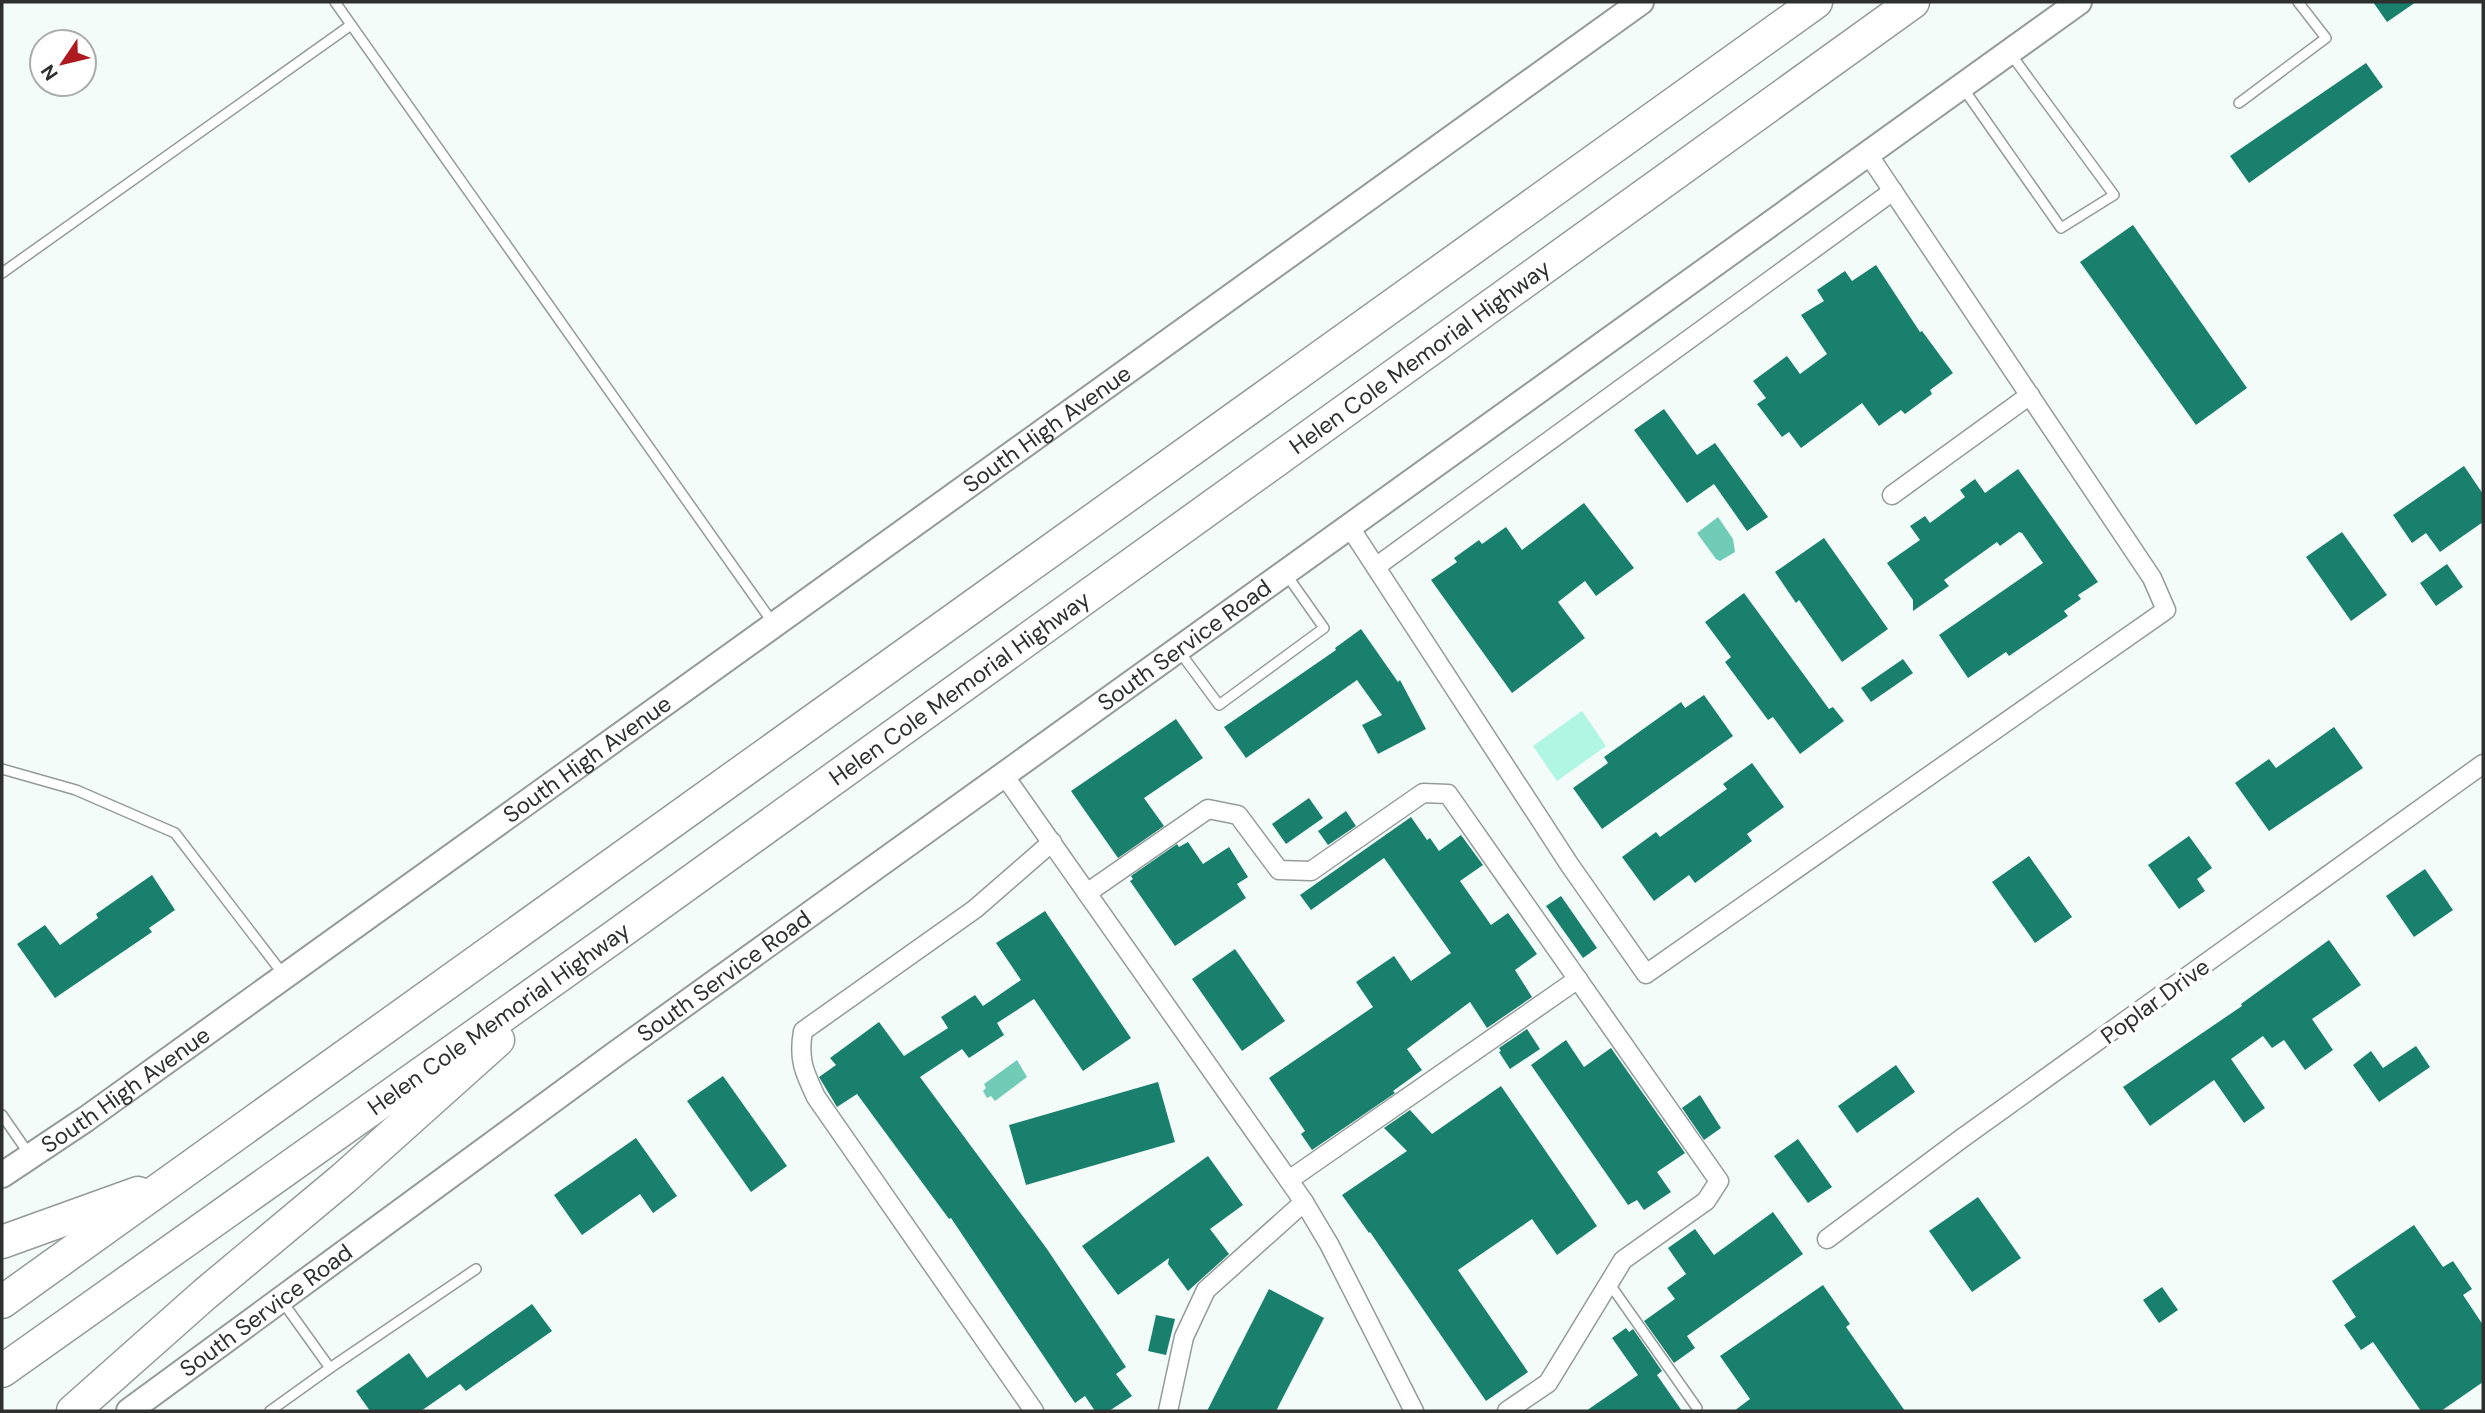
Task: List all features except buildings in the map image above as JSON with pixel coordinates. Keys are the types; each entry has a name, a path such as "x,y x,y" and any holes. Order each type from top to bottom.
{"highway":[{"path":"2,1303 1816,2"},
{"name":"Helen Cole Memorial Highway","path":"2,1371 611,939 1913,2"},
{"path":"73,1411 205,1294 344,1178 611,939"},
{"path":"2,1242 176,1179"}],"main road":[{"name":"South High Avenue","path":"2,1175 86,1119 1641,2"},
{"name":"South Service Road","path":"129,1411 475,1156 2080,2"}],"street":[{"path":"1349,526 1569,864 1646,974 2166,610 2152,578 1868,154"},
{"path":"1377,566 1893,191"},
{"path":"1892,495 2030,395"},
{"name":"Poplar Drive","path":"1827,1239 1961,1139 2483,764"},
{"path":"1004,775 1304,1202 1329,1244 1414,1411"},
{"path":"1087,892 1208,809 1238,815 1279,870 1311,871 1423,793 1448,794 1719,1181 1706,1201 1623,1259 1548,1383 1507,1411"},
{"path":"1034,1411 816,1097 802,1069 800,1047 803,1031 975,909 1052,842"},
{"path":"1289,1180 1578,979"},
{"path":"1168,1411 1184,1337 1206,1290 1304,1202"}],"lane":[{"path":"335,2 774,625"},
{"path":"2239,103 2326,38 2302,3"},
{"path":"2,273 351,25"},
{"path":"1962,87 2062,228 2114,195 2010,52"},
{"path":"1178,650 1219,705 1324,628 1285,573"},
{"path":"2,769 76,790 174,833 285,976"},
{"path":"2,1115 30,1156"},
{"path":"270,1411 476,1269"},
{"path":"1609,1283 1697,1408"},
{"path":"281,1299 330,1368"}],"shaded area":[{"path":"1718,517 1733,539 1735,552 1720,561 1697,533"},
{"path":"1582,711 1606,746 1557,781 1533,746"},
{"path":"1017,1060 1027,1077 995,1101 991,1096 987,1098 983,1091 986,1088 984,1084"}]}
